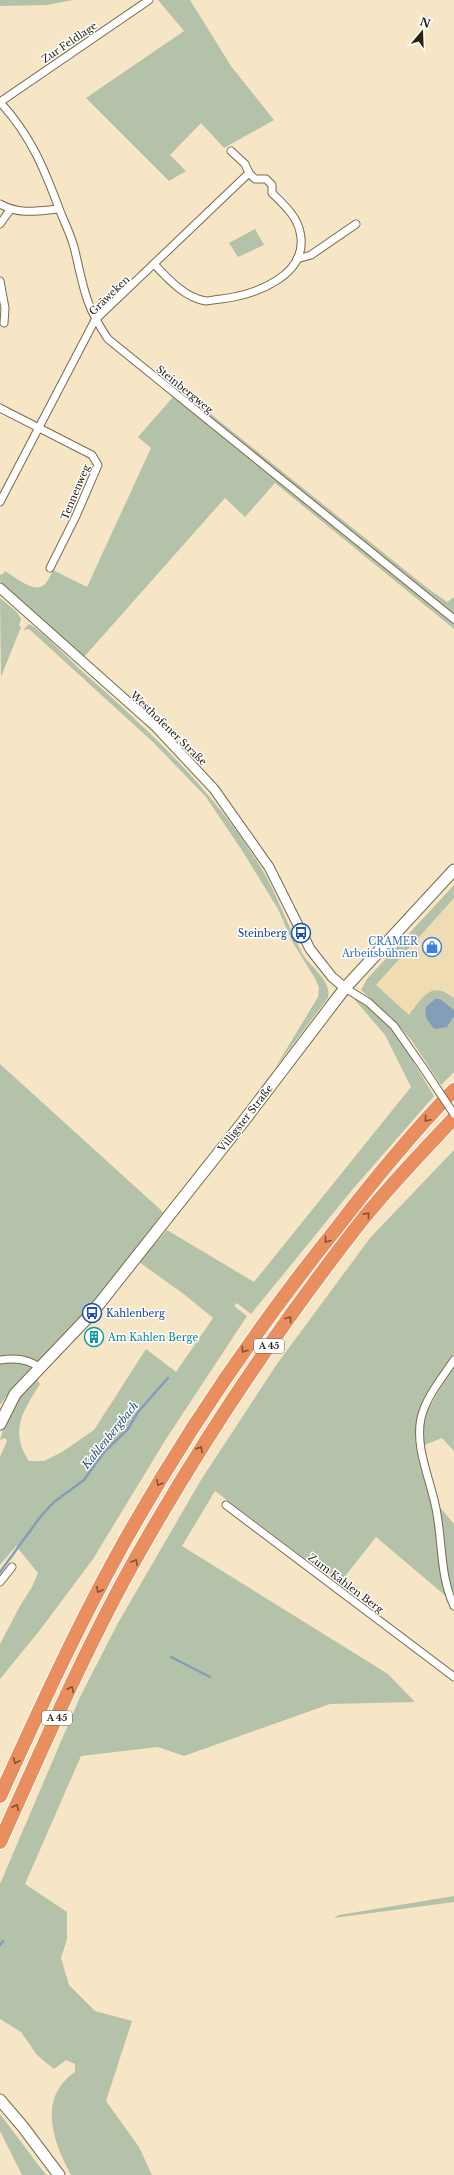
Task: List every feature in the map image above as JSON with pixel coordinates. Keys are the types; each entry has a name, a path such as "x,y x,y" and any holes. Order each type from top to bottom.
{"highway":[{"name":"A 45","path":"0,1796 45,1698 130,1531 199,1417 283,1295 363,1194 454,1090"},
{"name":"A 45","path":"0,1842 54,1724 116,1596 198,1452 275,1336 360,1223 454,1118"}],"main road":[{"name":"Villigster Straße","path":"0,1424 15,1394 73,1334 112,1289 261,1099 345,988 454,870"},
{"path":"0,2100 23,2127 59,2175"}],"street":[{"name":"Zur Feldlage","path":"0,102 149,0"},
{"name":"Steinbergweg","path":"0,102 17,120 36,151 75,250 86,300 95,320 108,339 454,619"},
{"path":"231,151 245,164 249,173 255,179 266,179 272,185 272,193 289,210 300,232 297,259"},
{"name":"Gräweken","path":"1,498 95,320 249,173"},
{"path":"0,204 10,210 32,212 59,209"},
{"path":"0,224 10,210"},
{"path":"154,264 175,285 190,294 206,300 241,297 262,289 280,278 297,259 311,255 356,224"},
{"path":"0,281 5,308 4,323"},
{"path":"0,408 39,428"},
{"name":"Tennenweg","path":"39,428 92,455 98,465 76,516 50,568"},
{"name":"Westhofener Straße","path":"0,588 156,727 214,789 269,867 310,949 332,977 345,988"},
{"path":"345,988 368,1002 394,1026 454,1114"},
{"path":"0,1360 18,1360 34,1363 40,1368"},
{"path":"454,1360 425,1407 421,1418 420,1448 436,1505 448,1587 454,1606"},
{"name":"Zum Kahlen Berg","path":"226,1505 454,1677"},
{"path":"0,1582 12,1567"}],"shaded area":[{"name":"CRAMER Arbeitsbühnen","path":"454,898 454,998 446,991 409,1015 376,985"}],"green space":[{"path":"0,0 73,0 47,5 0,6"},
{"path":"158,0 190,0 231,66 274,120 224,148 201,123 170,155 186,171 169,181 86,98 184,31"},
{"path":"255,229 264,245 238,257 229,243"},
{"path":"190,395 202,407 426,587 447,602 454,597 454,616 184,399"},
{"path":"173,397 454,623 454,629 275,483 245,517 225,498 84,657 0,581 0,574 2,575 5,571 25,584 41,587 49,579 53,570 87,587 151,448 138,437"},
{"path":"0,598 17,612 21,619 19,626 21,627 1,677"},
{"path":"29,624 48,639 156,739 222,812 242,838 260,866 277,898 302,953 320,974 327,985 328,998 275,1068 318,997 319,988 316,980 292,941 278,909 243,852 206,797 154,743 29,629 23,630"},
{"path":"454,885 454,898 376,985 409,1015 423,997 433,991 446,993 454,998 454,1072 441,1085 412,1041 393,1019 361,990 367,979"},
{"path":"356,998 393,1028 434,1096 352,1190 251,1314 237,1303 234,1306 247,1316 166,1439 93,1559 40,1630 0,1679 0,1644 32,1587 38,1573 16,1546 0,1565 0,1457 7,1441 5,1438 0,1440 10,1407 36,1378 40,1384 28,1403 19,1431 23,1450 29,1461 44,1461 62,1452 94,1430 146,1349 176,1372 213,1318 185,1295 139,1262 167,1230 254,1282 411,1087 385,1035 354,999"},
{"path":"0,1064 163,1212 130,1257 94,1301 61,1339 16,1385 0,1405"},
{"path":"454,1150 454,1354 419,1410 427,1412 454,1363 454,1451 442,1438 417,1448 432,1498 454,1524 454,1603 376,1537 339,1584 215,1491 182,1546 388,1674 415,1702 330,1704 184,1756 158,1747 81,1756 25,1884 67,1912 67,1939 61,1958 69,1985 95,2011 132,2021 106,2101 139,2147 152,2175 71,2175 64,2162 54,2135 52,2107 56,2094 63,2083 75,2072 75,2064 66,2060 54,2069 37,2055 21,2032 0,2019 0,1884 80,1697 118,1623 201,1480 277,1364 370,1238"},
{"path":"454,1896 454,1902 334,1918 339,1915"},
{"path":"0,2114 46,2175 22,2175 0,2131"}],"water":[{"path":"435,999 440,999 454,1010 454,1016 447,1027 435,1029 427,1020 426,1007"}],"waterway":[{"name":"Kahlenbergbach","path":"0,1572 41,1516 54,1502 84,1480 104,1452 128,1429 138,1412 168,1378"},
{"path":"171,1657 210,1677"},
{"path":"0,1945 3,1941"}],"place":[{"name":"Steinberg","path":"301,933"},
{"name":"CRAMER Arbeitsbühnen","path":"432,947"},
{"name":"Kahlenberg","path":"92,1313"},
{"name":"Am Kahlen Berge","path":"94,1337"}]}
